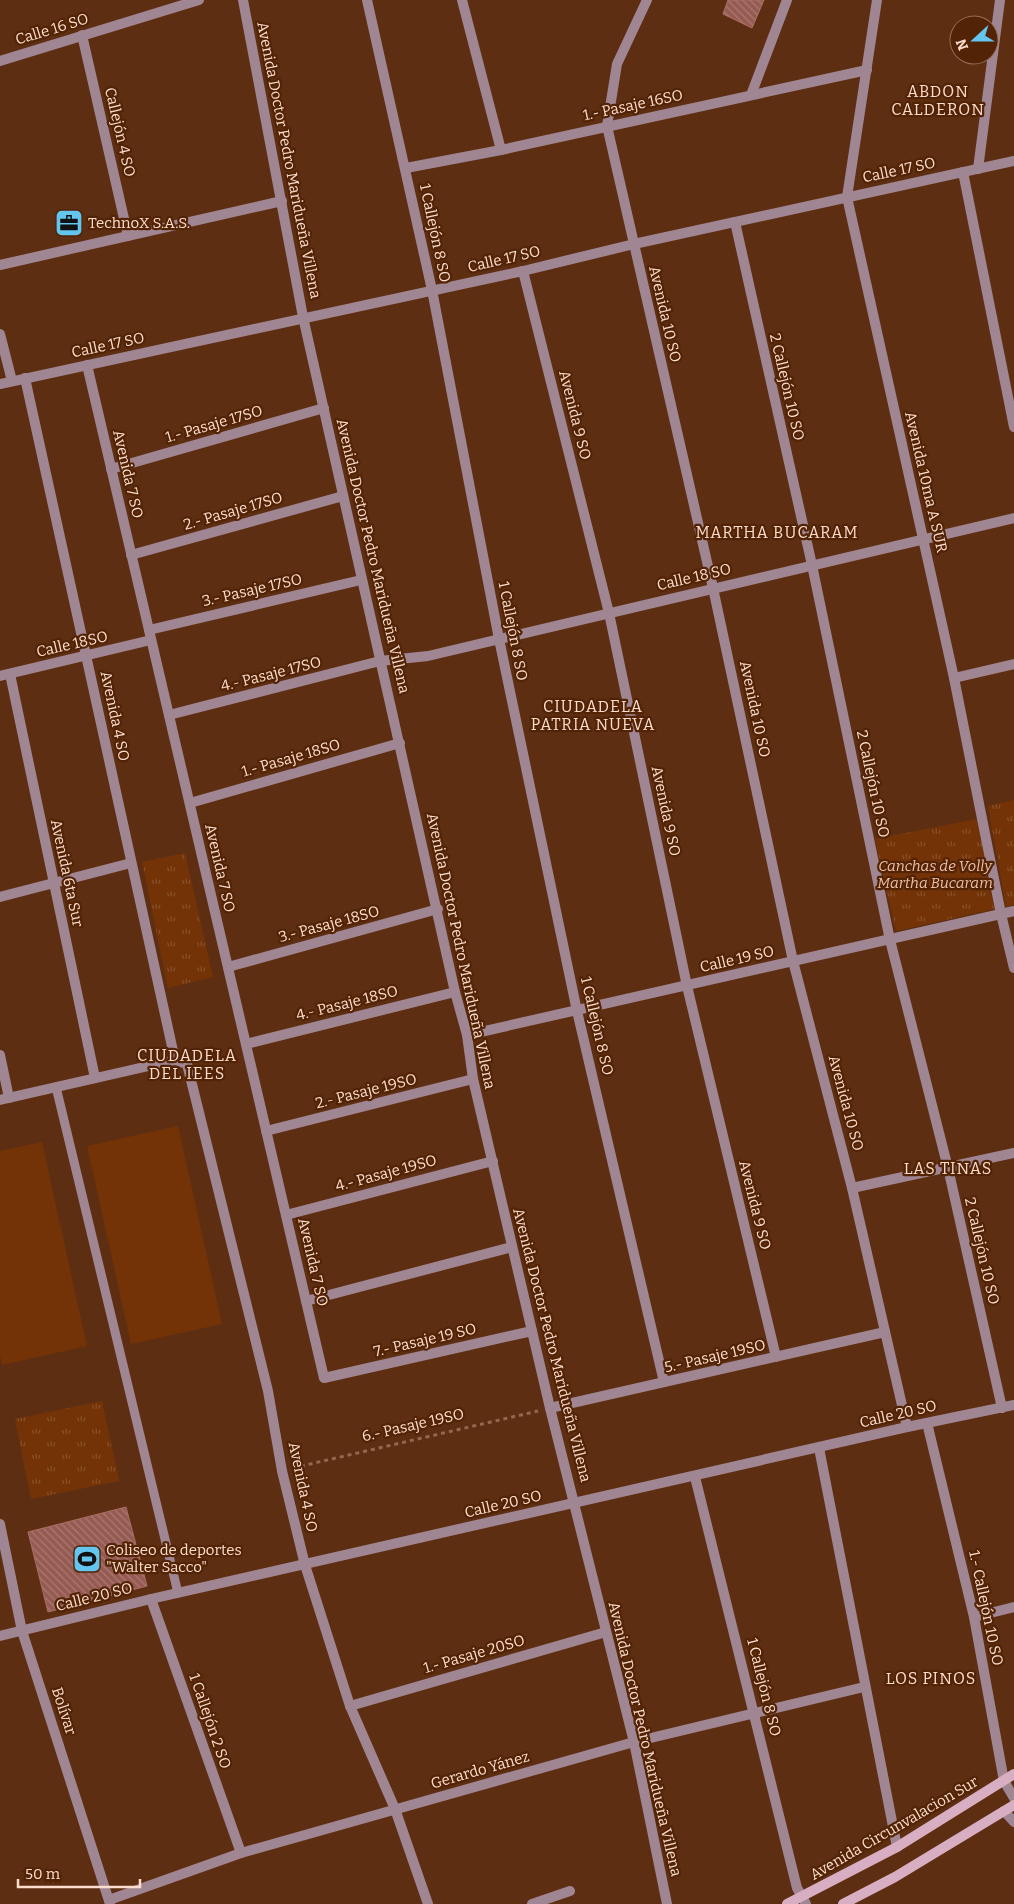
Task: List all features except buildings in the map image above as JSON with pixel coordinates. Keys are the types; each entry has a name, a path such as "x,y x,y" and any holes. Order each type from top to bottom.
{"main road":[{"name":"Avenida Circunvalacion Sur","path":"787,1904 804,1901 897,1847 1014,1774"},
{"path":"843,1904 895,1877 1014,1805"}],"street":[{"name":"Calle 16 SO","path":"0,61 82,35 165,5 199,0"},
{"name":"Avenida Doctor Pedro Maridueña Villena","path":"243,0 303,317 361,580 438,909 466,1035 473,1079 494,1161 512,1247 550,1408 634,1742 667,1904"},
{"name":"1 Callejón 8 SO","path":"367,0 432,290 499,639 577,1010 664,1382"},
{"path":"462,0 501,150"},
{"name":"Avenida 10 SO","path":"647,0 617,64 607,126 713,588 793,962 852,1188 907,1427"},
{"path":"751,95 788,0"},
{"name":"Avenida 10ma A SUR","path":"877,0 848,197 954,678 1000,914 1014,968"},
{"path":"978,169 1000,0"},
{"name":"Callejón 4 SO","path":"82,35 128,236"},
{"name":"1.- Pasaje 16SO","path":"406,168 501,150 867,70"},
{"name":"Calle 17 SO","path":"0,384 523,271 634,244 1014,161"},
{"path":"963,172 1014,427"},
{"path":"0,265 282,201"},
{"name":"2 Callejón 10 SO","path":"734,222 812,565 890,940 948,1168 1002,1408"},
{"name":"Avenida 9 SO","path":"523,271 609,613 687,986 776,1357"},
{"path":"0,334 12,381"},
{"name":"Avenida 7 SO","path":"87,365 324,1378"},
{"name":"Avenida 4 SO","path":"25,378 175,1060 187,1064 268,1391 282,1471 305,1565 350,1706 395,1809 428,1904"},
{"name":"1.- Pasaje 17SO","path":"111,469 324,408"},
{"name":"2.- Pasaje 17SO","path":"131,555 343,496"},
{"name":"Calle 18 SO","path":"380,662 428,656 1014,518"},
{"name":"3.- Pasaje 17SO","path":"150,635 361,580"},
{"name":"Calle 18SO","path":"5,675 86,656 150,635"},
{"name":"4.- Pasaje 17SO","path":"169,715 380,662"},
{"path":"954,678 1014,664"},
{"name":"Avenida 6ta Sur","path":"5,675 54,883 95,1078"},
{"name":"1.- Pasaje 18SO","path":"190,803 400,743"},
{"path":"0,897 131,864"},
{"name":"3.- Pasaje 18SO","path":"228,967 438,909"},
{"name":"Calle 19 SO","path":"466,1035 1014,911"},
{"name":"4.- Pasaje 18SO","path":"246,1044 455,992"},
{"path":"0,1055 5,1099 175,1060"},
{"name":"2.- Pasaje 19SO","path":"266,1131 473,1079"},
{"path":"852,1188 1014,1153"},
{"name":"4.- Pasaje 19SO","path":"286,1215 494,1161"},
{"path":"306,1301 512,1247"},
{"name":"7.- Pasaje 19 SO","path":"324,1378 532,1331"},
{"name":"5.- Pasaje 19SO","path":"550,1408 885,1332"},
{"name":"Calle 20 SO","path":"0,1636 151,1599 907,1427 1014,1405"},
{"name":"1.- Callejón 10 SO","path":"927,1423 974,1617 1004,1781 1014,1798"},
{"path":"819,1448 864,1687 897,1847"},
{"name":"1 Callejón 8 SO","path":"695,1476 804,1901"},
{"name":"Bolívar","path":"0,1524 22,1630 110,1902"},
{"name":"1 Callejón 2 SO","path":"151,1599 241,1853"},
{"path":"974,1617 1014,1607"},
{"name":"1.- Pasaje 20SO","path":"350,1706 606,1632"},
{"name":"Gerardo Yánez","path":"110,1902 241,1853 395,1809 634,1742 864,1687"},
{"path":"1004,1811 1014,1822"},
{"path":"532,1904 570,1891"}],"lane":[{"path":"56,1087 178,1593"}],"path":[{"name":"6.- Pasaje 19SO","path":"282,1471 550,1408"}],"green space":[{"path":"1014,800 1014,905 1006,907 988,806"},
{"name":"Canchas de Volly Martha Bucaram","path":"977,819 994,909 896,931 875,839"},
{"path":"185,853 213,977 168,988 142,862"},
{"path":"178,1126 222,1324 131,1344 87,1146"},
{"path":"42,1142 87,1346 2,1365 0,1356 0,1151"},
{"path":"102,1401 119,1481 31,1499 15,1419"}],"place":[{"name":"TechnoX S.A.S.","path":"69,223"},
{"name":"Coliseo de deportes \"Walter Sacco\"","path":"87,1559"}],"district":[{"name":"ABDON CALDERON","path":"938,100"},
{"name":"MARTHA BUCARAM","path":"777,532"},
{"name":"CIUDADELA PATRIA NUEVA","path":"593,715"},
{"name":"CIUDADELA DEL IEES","path":"187,1064"},
{"name":"LAS TINAS","path":"948,1168"},
{"name":"LOS PINOS","path":"931,1678"}]}
